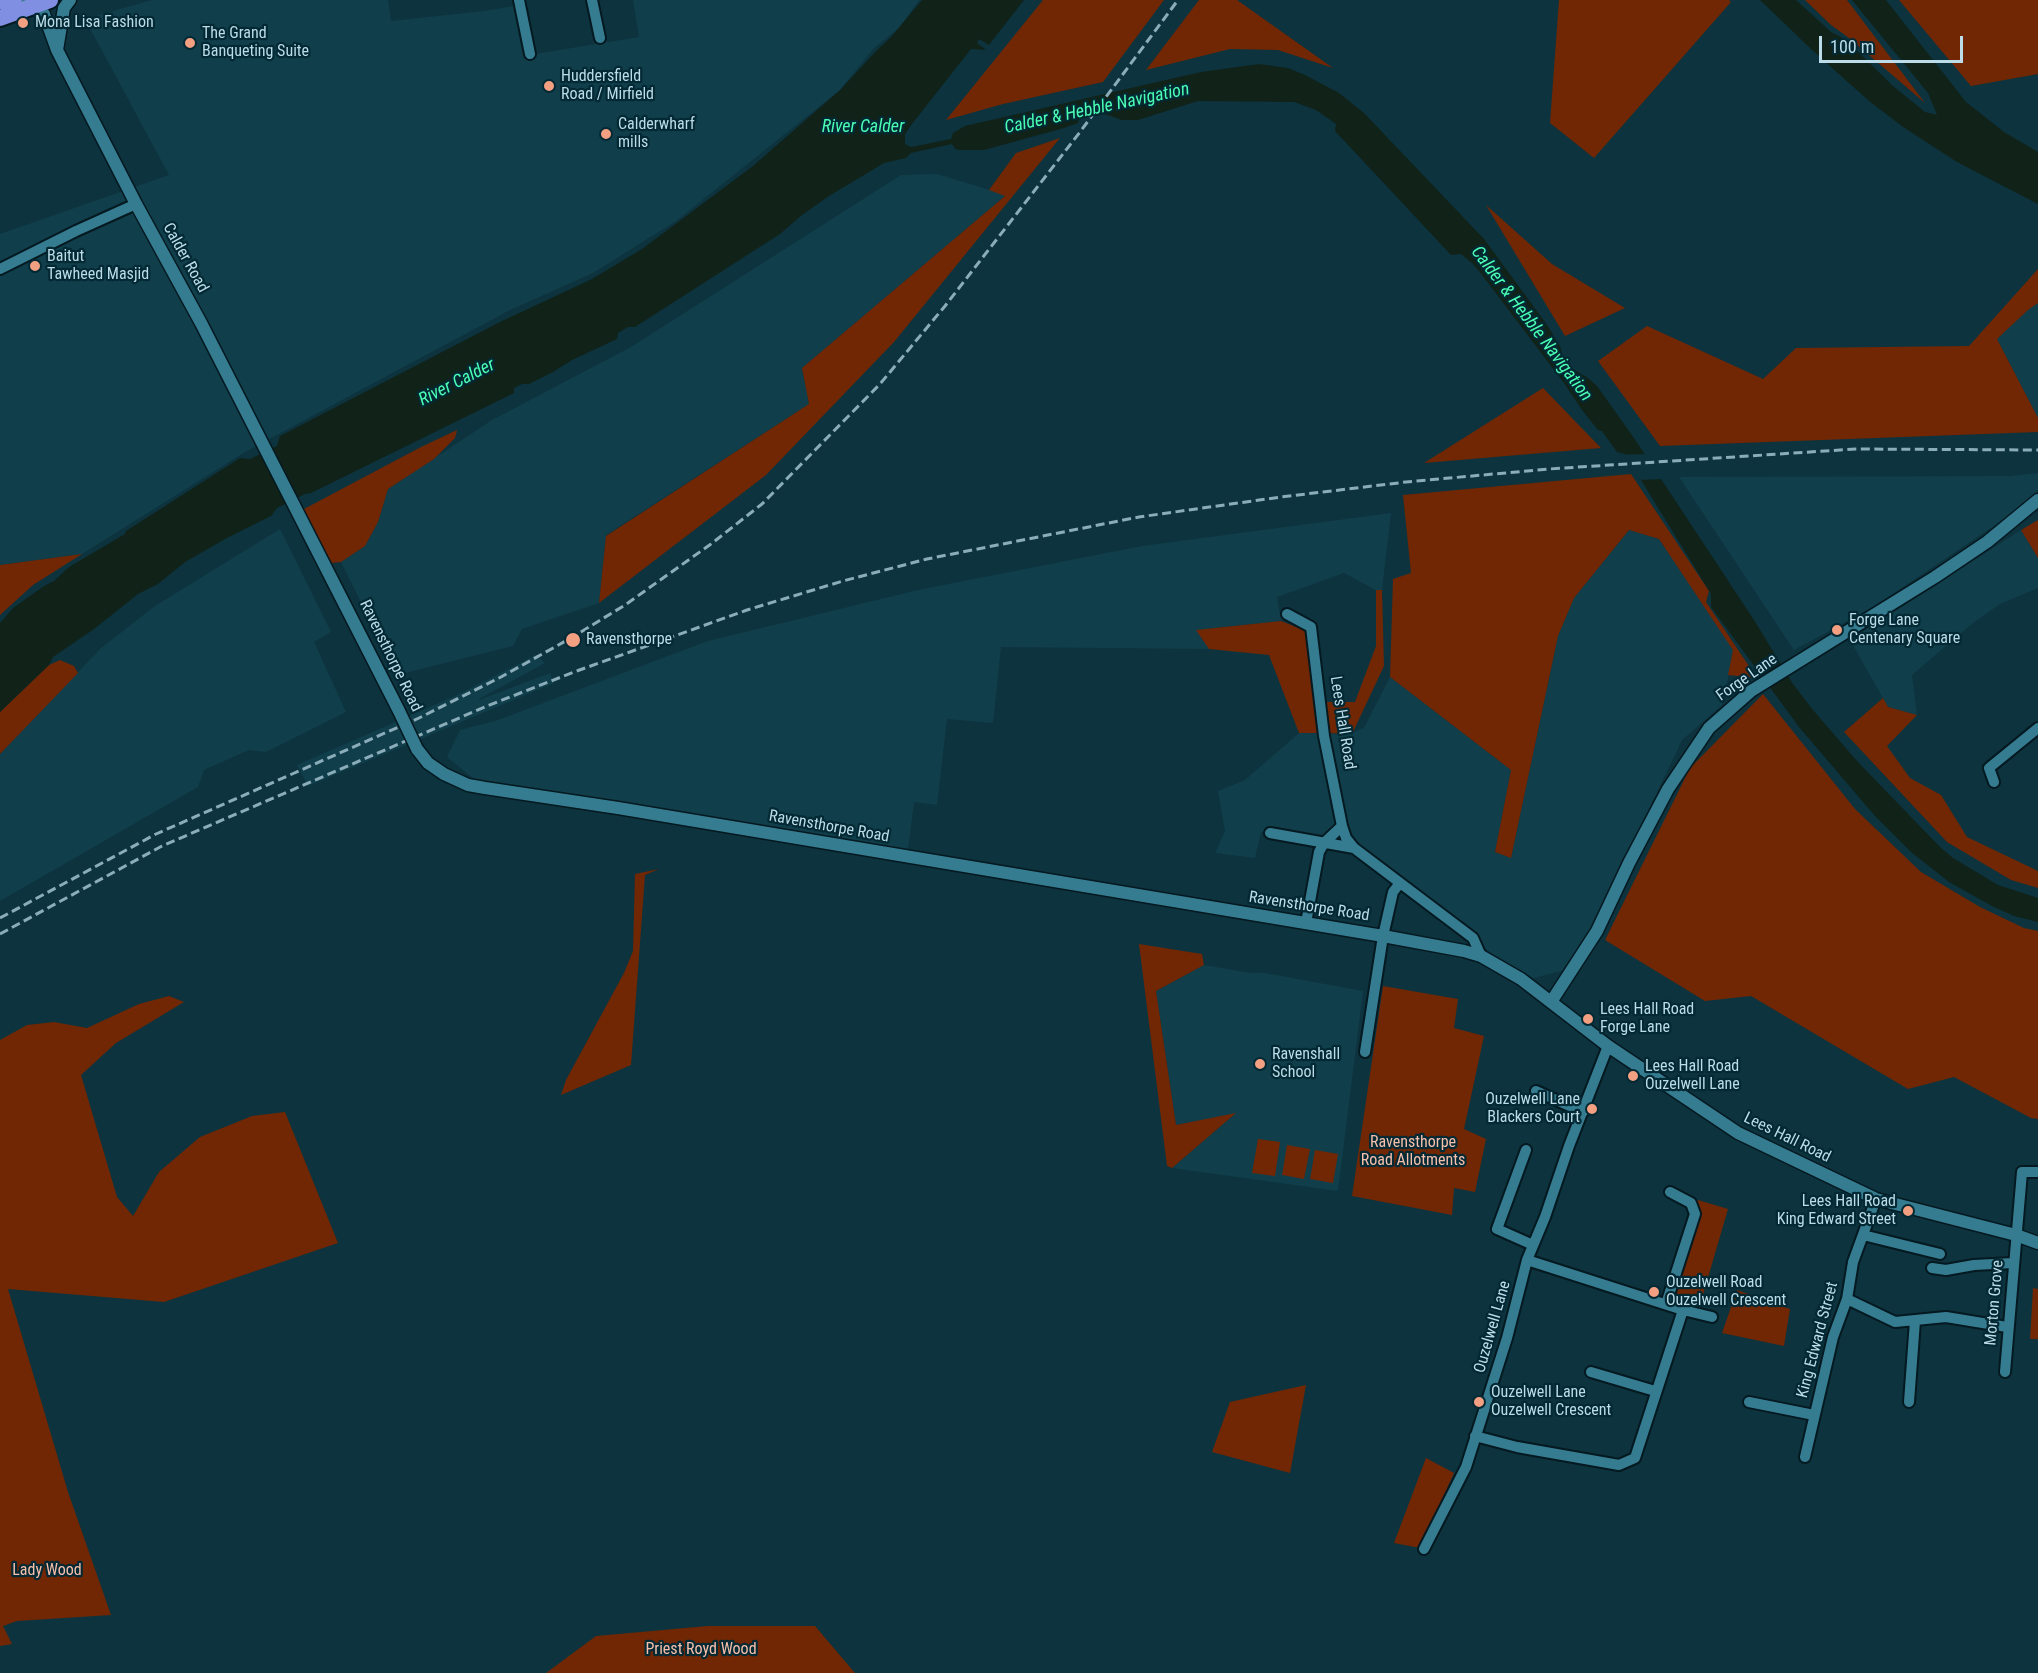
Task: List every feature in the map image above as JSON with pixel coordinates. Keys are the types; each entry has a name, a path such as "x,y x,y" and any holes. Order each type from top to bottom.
{"highway":[{"path":"0,1 14,0"},
{"path":"0,18 30,3 50,0"}],"street":[{"path":"57,50 64,8 70,0"},
{"path":"519,0 530,54"},
{"path":"592,0 600,38"},
{"name":"Calder Road","path":"30,3 44,14 57,50 136,204 312,536"},
{"path":"0,269 136,204"},
{"name":"Forge Lane","path":"1551,1002 1597,932 1629,862 1668,789 1709,728 1729,708 1760,686 1978,548 2038,500"},
{"name":"Ravensthorpe Road","path":"312,536 417,749 428,763 468,785 1306,923 1481,956"},
{"name":"Lees Hall Road","path":"1287,614 1311,627 1324,736 1346,838 1354,848 1473,938 1481,956 1521,979 1608,1046 1737,1133 1876,1199 2016,1235 2038,1243"},
{"path":"1994,782 1989,768 2038,728"},
{"path":"1306,923 1319,852 1324,843 1342,826"},
{"name":"Lees Hall Road","path":"1270,833 1354,848"},
{"path":"1365,1052 1383,936 1393,892 1400,883"},
{"name":"Ouzelwell Lane","path":"1424,1549 1466,1467 1507,1338 1527,1260 1608,1046"},
{"path":"1536,1090 1583,1112"},
{"path":"1526,1150 1497,1229 1533,1245"},
{"name":"Morton Grove","path":"2005,1372 2007,1327 2022,1172 2038,1172"},
{"path":"1666,1304 1695,1214 1691,1203 1670,1192"},
{"name":"King Edward Street","path":"1805,1457 1833,1337 1847,1299 1853,1262 1876,1199"},
{"path":"1863,1235 1940,1254"},
{"path":"1527,1260 1683,1310 1712,1317"},
{"path":"1932,1268 1946,1270 1974,1265 2013,1263"},
{"path":"1847,1299 1895,1323 1946,1317 2007,1327"},
{"path":"1475,1436 1517,1447 1619,1465 1635,1458 1683,1310"},
{"path":"1909,1402 1915,1321"},
{"path":"1591,1372 1655,1391"},
{"path":"1749,1401 1814,1415"}],"shaded area":[{"path":"152,0 388,0 391,21 527,4 535,54 639,37 633,0 919,0 900,27 874,48 840,90 676,221 593,273 510,310 245,452 82,554 0,565 0,234 169,175 85,19"},
{"path":"937,174 1006,195 802,368 809,404 606,535 599,603 522,629 513,646 397,675 341,562 365,546 378,522 388,489 492,420 631,347 901,175"},
{"path":"2038,303 2038,418 1997,339 2028,309"},
{"path":"2038,473 2038,490 2010,515 1872,608 1794,650 1679,477 2010,476"},
{"path":"1391,513 1382,590 1376,590 1344,573 1277,597 1281,621 1197,630 1209,649 1001,647 993,723 947,719 937,805 914,802 907,857 485,788 447,757 460,730 498,720 708,641 918,590 1142,546"},
{"path":"280,529 331,632 314,642 346,712 266,752 249,750 204,770 198,787 0,901 0,754 101,648 155,606"},
{"path":"1629,530 1659,539 1734,650 1722,705 1682,740 1595,923 1562,971 1533,978 1493,955 1354,848 1261,832 1255,858 1215,853 1225,831 1218,791 1245,780 1299,733 1348,734 1364,728 1390,677 1511,770 1495,852 1511,858 1558,636 1574,598"},
{"path":"2021,530 2038,558 2038,588 2000,604 1973,623 1912,675 1917,715 1888,707 1850,640"},
{"path":"536,655 545,663 479,700 550,673 554,683 308,786 297,765 455,696"},
{"name":"Ravenshall School","path":"1204,965 1251,973 1265,973 1363,991 1338,1191 1172,1168 1235,1114 1176,1125 1156,991"}],"green space":[{"path":"1043,0 1164,0 1103,82 1003,104 946,120"},
{"path":"1199,0 1237,0 1333,68 1278,50 1230,49 1146,70"},
{"path":"1559,0 1729,0 1731,2 1594,158 1550,123"},
{"path":"1805,0 1847,0 1925,103 1831,25"},
{"path":"1899,0 2038,0 2038,74 1971,86"},
{"path":"1060,138 894,342 766,475 599,603 606,536 809,404 802,368 1005,196 989,190 1016,153"},
{"path":"1486,205 1552,264 1625,308 1565,336"},
{"path":"2038,269 2038,303 1997,339 2038,418 2038,432 1660,446 1598,361 1647,326 1763,379 1796,348 1969,346"},
{"path":"1543,388 1601,448 1424,463"},
{"path":"457,430 455,438 434,459 388,489 378,522 365,546 341,562 332,563 304,509"},
{"path":"1631,474 1709,591 1706,602 1757,678 1728,675 1733,650 1659,539 1629,530 1574,598 1558,636 1511,858 1495,852 1511,770 1390,677 1393,579 1411,573 1403,495"},
{"path":"2038,520 2038,558 2021,530"},
{"path":"82,554 33,585 0,615 0,565"},
{"path":"1376,590 1382,590 1384,666 1353,732 1329,733 1325,702 1355,702 1376,646"},
{"path":"1281,621 1306,631 1318,733 1299,733 1269,655 1209,649 1196,630"},
{"path":"60,660 74,666 78,673 0,754 0,712 49,665"},
{"path":"1763,694 1855,809 1921,872 1980,907 2024,928 2038,931 2038,1119 2031,1118 1954,1077 1908,1089 1751,996 1705,1001 1605,940 1690,768"},
{"path":"1883,698 1888,707 1917,715 1887,746 1910,778 1941,795 1967,837 2038,871 2038,888 2011,880 1947,842 1844,732"},
{"path":"659,869 645,875 631,1065 561,1095 566,1080 624,973 633,951 635,874"},
{"path":"1139,944 1202,954 1204,965 1156,991 1176,1125 1236,1113 1172,1168 1167,1166"},
{"name":"Ravensthorpe Road Allotments","path":"1383,986 1458,999 1454,1028 1484,1036 1464,1129 1486,1139 1475,1192 1454,1188 1452,1215 1352,1196"},
{"name":"Lady Wood","path":"169,996 184,1002 116,1043 81,1075 117,1197 133,1216 159,1172 200,1137 252,1116 285,1112 338,1243 164,1302 8,1289 68,1492 111,1615 17,1621 3,1626 12,1644 0,1646 0,1040 27,1025 54,1022 87,1028 139,1004"},
{"path":"1258,1139 1280,1142 1275,1176 1252,1173"},
{"path":"1287,1145 1310,1149 1304,1179 1282,1175"},
{"path":"1315,1150 1338,1154 1333,1183 1310,1179"},
{"path":"1698,1200 1728,1209 1698,1312 1668,1303 1693,1201"},
{"path":"2033,1288 2038,1289 2038,1339 2030,1339"},
{"path":"1737,1290 1790,1309 1784,1346 1722,1333"},
{"path":"1306,1385 1290,1473 1212,1452 1230,1402"},
{"path":"1426,1458 1454,1473 1420,1548 1394,1543"},
{"name":"Priest Royd Wood","path":"708,1626 815,1626 855,1673 546,1673 596,1636"}],"water":[{"name":"River Calder","path":"922,0 1024,0 989,45 979,39 977,43 986,50 971,49 912,124 905,134 905,144 911,147 951,139 953,133 965,126 1201,72 1259,64 1288,68 1305,75 1339,93 1364,113 1484,239 1545,322 1560,346 1563,357 1573,369 1597,386 1754,620 1793,684 1813,710 1857,761 1953,858 1998,885 2038,898 2038,922 2014,916 1949,882 1911,852 1875,816 1799,727 1711,607 1711,594 1625,454 1617,452 1602,431 1598,430 1582,410 1479,271 1461,254 1451,255 1335,131 1336,124 1316,110 1294,102 1198,101 1138,120 1122,120 1105,114 1079,119 1078,123 1064,128 984,150 960,150 955,149 952,144 911,153 906,158 884,163 829,196 780,234 635,327 628,327 618,333 617,339 529,384 522,384 514,388 514,393 277,508 271,516 185,562 158,584 138,594 94,629 53,657 49,665 0,712 0,623 13,608 54,581 69,567 125,534 126,531 240,458 250,459 277,446 280,436 500,322 592,279 642,249 753,166 840,90 891,37"},
{"path":"1760,0 1796,0 1831,32 1845,39 1893,86 1925,112 1937,115 1928,93 1852,0 1886,0 1966,102 2004,132 2038,152 2038,204 1957,162 1903,127 1869,101"}],"pier":[{"path":"1648,454 1665,479 1637,480 1623,456 1619,455"}],"railway":[{"path":"0,918 156,834 419,718 501,677 625,605 711,544 762,504 880,384 945,306 1080,132 1178,0"},
{"path":"0,934 162,846 487,706 747,610 927,559 1139,517 1406,482 1549,469 1856,449 2038,450"}],"place":[{"name":"Mona Lisa Fashion","path":"23,23"},
{"name":"The Grand Banqueting Suite","path":"190,43"},
{"name":"Huddersfield Road / Mirfield","path":"549,86"},
{"name":"Calderwharf mills","path":"606,134"},
{"name":"Baitut Tawheed Masjid","path":"35,266"},
{"name":"Forge Lane Centenary Square","path":"1837,630"},
{"name":"Ravensthorpe","path":"573,640"},
{"name":"Lees Hall Road Forge Lane","path":"1588,1019"},
{"name":"Ravenshall School","path":"1260,1064"},
{"name":"Lees Hall Road Ouzelwell Lane","path":"1633,1076"},
{"name":"Ouzelwell Lane Blackers Court","path":"1592,1109"},
{"name":"Lees Hall Road King Edward Street","path":"1908,1211"},
{"name":"Ouzelwell Road Ouzelwell Crescent","path":"1654,1292"},
{"name":"Ouzelwell Lane Ouzelwell Crescent","path":"1479,1402"}],"water label":[{"name":"Calder & Hebble Navigation","path":"1097,109"},
{"name":"Calder & Hebble Navigation","path":"1531,324"}]}
